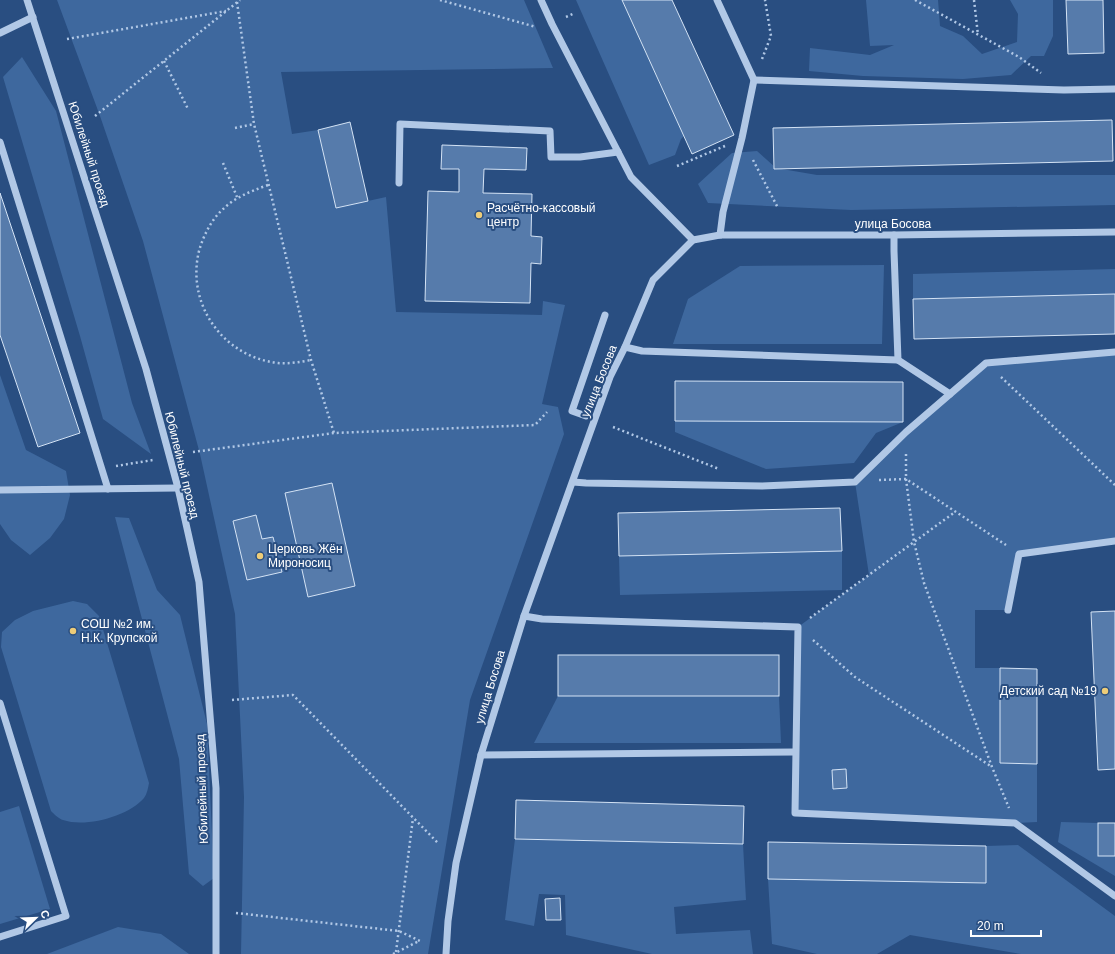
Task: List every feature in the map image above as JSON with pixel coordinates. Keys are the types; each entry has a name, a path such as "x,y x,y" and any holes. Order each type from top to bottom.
{"street":[{"name":"Юбилейный проезд","path":"27,0 34,17 146,369 178,488 199,582 216,788 216,954"},
{"path":"541,0 631,177 693,240"},
{"path":"717,0 754,80 742,138 723,212 720,235"},
{"path":"0,33 34,17"},
{"path":"754,80 1064,90 1115,89"},
{"path":"400,183 400,124 550,131 551,157 580,157 618,152"},
{"path":"0,142 108,488"},
{"name":"улица Босова","path":"446,954 448,921 456,863 480,755 524,616 610,377 625,347 653,280 693,240 720,235 894,235 1115,232"},
{"path":"894,235 898,360"},
{"path":"586,416 572,411 605,315"},
{"path":"625,347 642,351 898,360 950,394"},
{"path":"573,482 762,486 855,482 906,432 986,363 1115,352"},
{"path":"0,490 178,488"},
{"path":"1008,610 1019,554 1115,541"},
{"path":"524,616 542,619 798,627 794,813 1015,823 1115,896"},
{"path":"0,703 66,916 0,937"},
{"path":"480,755 795,752"}],"path":[{"path":"440,0 541,29"},
{"path":"754,80 771,36 765,0"},
{"path":"915,0 1019,57 1064,90"},
{"path":"974,0 978,35"},
{"path":"95,116 238,1"},
{"path":"238,1 254,124 311,360 334,433"},
{"path":"67,39 227,10"},
{"path":"564,18 575,13"},
{"path":"164,61 188,109"},
{"path":"234,128 254,124"},
{"path":"677,166 690,160"},
{"path":"223,163 237,197"},
{"path":"268,185 237,197 220,212 208,227 201,243 197,262 196,282 200,301 209,321 224,338 242,352 259,359 278,363 297,363 311,360"},
{"path":"986,363 1115,485"},
{"path":"193,452 334,433 535,425 547,412"},
{"path":"613,426 719,469"},
{"path":"906,432 906,479 914,542 924,583 992,767 1015,823"},
{"path":"102,469 153,460"},
{"path":"855,482 906,479 1019,554"},
{"path":"955,512 798,627 855,677 992,767"},
{"path":"232,700 293,695 438,843"},
{"path":"395,953 413,818"},
{"path":"236,913 399,931 420,941 395,953"}],"shaded area":[{"path":"57,0 524,0 553,68 281,72 292,134 318,130 336,208 386,197 396,312 542,315 543,301 565,305 542,404 558,407 564,434 470,700 428,954 241,954 244,797 235,614 200,454 143,241 100,116"},
{"path":"576,0 622,0 684,136 681,139 675,155 649,165"},
{"path":"866,0 938,0 940,26 963,36 982,54 1017,42 1018,14 1010,0 1053,0 1053,36 1044,56 1031,56 1011,75 963,79 863,76 809,71 810,48 870,55 894,45 870,46"},
{"path":"22,57 56,111 132,403 151,454 103,419 80,336 3,77"},
{"path":"757,151 776,168 817,175 1115,175 1115,205 851,210 708,203 698,184 732,153"},
{"path":"884,265 882,344 673,344 688,299 740,266"},
{"path":"1115,269 1115,294 913,299 913,274"},
{"path":"1115,352 1115,541 1020,554 1008,610 975,610 975,668 1000,668 1000,763 1037,764 1037,822 1015,823 795,813 798,627 869,575 855,482 986,363"},
{"path":"0,375 26,450 66,471 70,495 64,519 50,538 30,555 11,540 0,524"},
{"path":"675,421 903,422 876,433 854,463 766,469 675,432"},
{"path":"115,517 129,518 157,590 180,615 207,724 214,878 203,886 189,874 179,759"},
{"path":"842,551 842,590 620,595 619,556"},
{"path":"73,601 87,604 99,616 149,783 147,793 144,798 128,810 106,819 83,822 63,820 58,818 51,811 1,647 2,632 15,620 33,611"},
{"path":"558,696 779,696 781,743 534,743"},
{"path":"19,806 50,909 0,924 0,812"},
{"path":"1061,822 1098,823 1098,855 1115,856 1115,876 1058,842"},
{"path":"515,839 743,844 746,900 674,907 676,934 750,930 753,954 652,954 566,935 565,895 539,894 534,926 505,920"},
{"path":"1018,845 1115,916 1115,954 1021,954 910,935 877,954 817,954 772,944 768,879 985,883 986,846"},
{"path":"118,927 161,934 189,954 47,954"}],"building":[{"path":"622,0 672,0 734,135 692,154"},
{"path":"1066,0 1103,0 1104,53 1068,54"},
{"path":"1112,120 1113,161 774,169 773,128"},
{"path":"350,122 368,201 336,208 318,130"},
{"name":"Расчётно-кассовый центр","path":"442,145 527,148 526,170 484,169 483,193 532,194 531,236 542,237 541,264 531,263 530,303 425,301 428,191 459,192 459,169 441,169"},
{"path":"0,193 80,433 38,447 0,335"},
{"path":"1115,294 1115,334 914,339 913,299"},
{"path":"675,381 903,382 903,422 675,421"},
{"path":"332,483 355,586 308,597 285,493"},
{"path":"840,508 842,551 619,556 618,513"},
{"name":"Церковь Жён Мироносиц","path":"256,515 262,539 273,537 282,572 247,580 233,521"},
{"name":"Детский сад №19","path":"1115,611 1115,769 1098,770 1091,612"},
{"path":"558,655 779,655 779,696 558,696"},
{"path":"1000,668 1037,669 1037,764 1000,763"},
{"path":"846,769 847,788 833,789 832,770"},
{"path":"516,800 744,806 743,844 515,839"},
{"path":"1098,823 1115,823 1115,856 1098,856"},
{"path":"768,842 986,846 986,883 768,879"},
{"path":"560,898 561,920 546,920 545,899"}],"place":[{"name":"Расчётно-кассовый центр","path":"479,215"},
{"name":"Церковь Жён Мироносиц","path":"260,556"},
{"name":"СОШ №2 им. Н.К. Крупской","path":"73,631"},
{"name":"Детский сад №19","path":"1105,691"}]}
